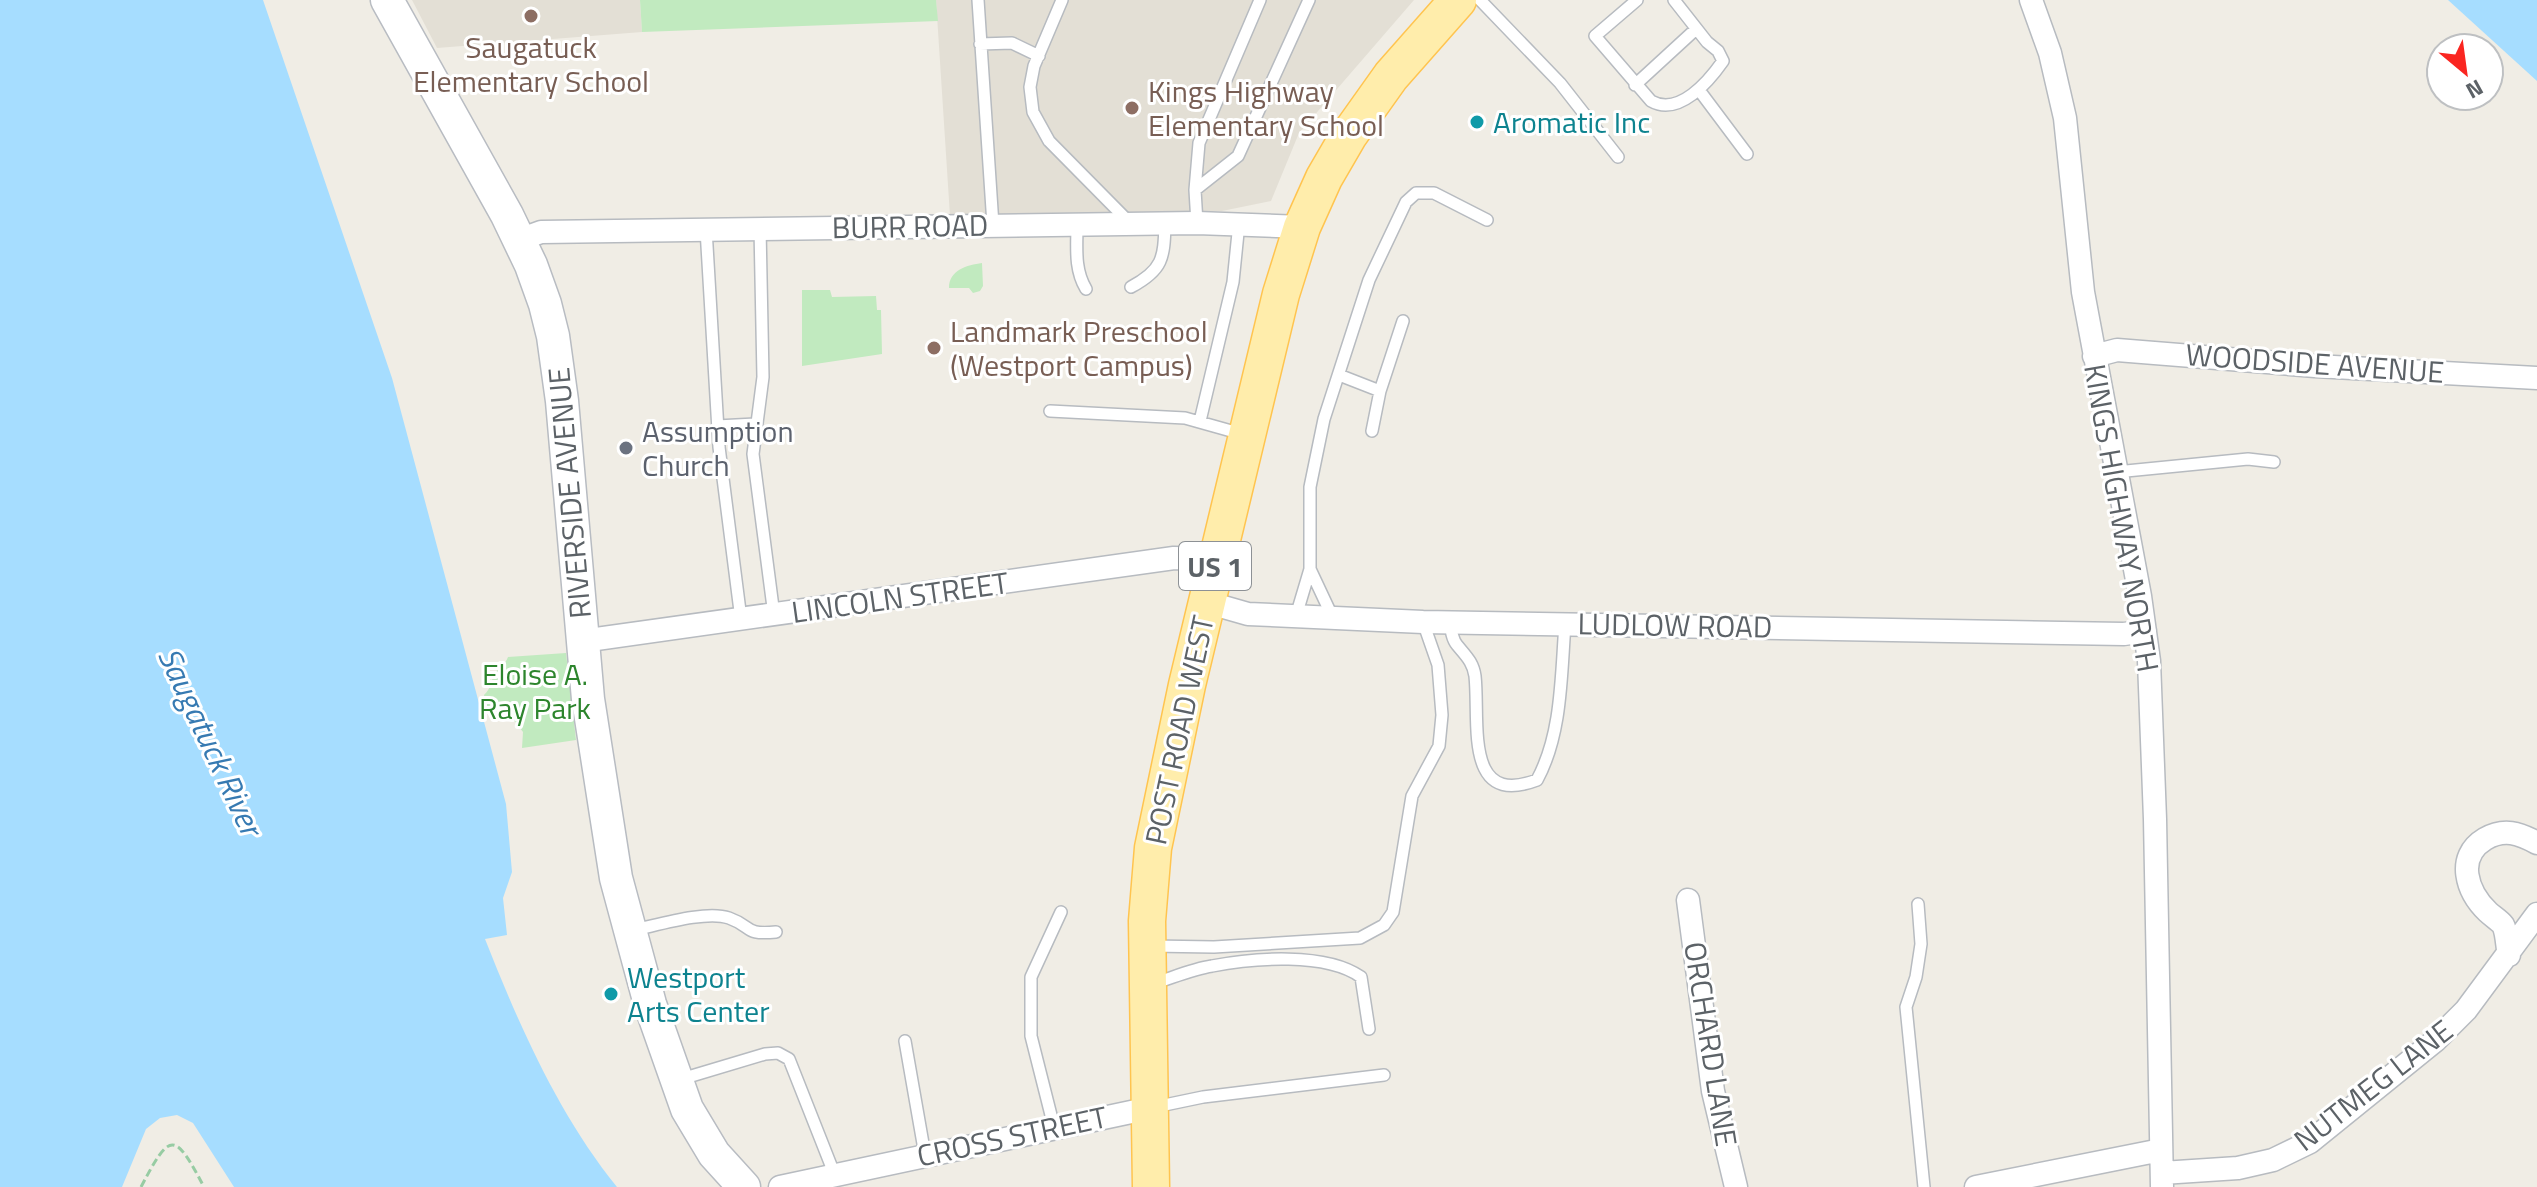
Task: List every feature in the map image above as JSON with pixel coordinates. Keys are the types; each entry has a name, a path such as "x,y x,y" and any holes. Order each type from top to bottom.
{"main road":[{"name":"RIVERSIDE AVENUE","path":"387,0 519,240 545,304 559,374 582,641 616,878 629,931 687,1109 704,1141 744,1187"},
{"name":"POST ROAD WEST","path":"1151,1187 1147,945 1153,848 1159,808 1206,602 1281,294 1302,227 1324,178 1355,124 1391,76 1458,0"}],"street":[{"name":"KINGS HIGHWAY NORTH","path":"2031,0 2053,64 2065,118 2077,241 2094,356 2145,631 2155,819 2162,1180"},
{"name":"BURR ROAD","path":"519,240 541,232 760,228 1197,223 1302,227"},
{"name":"WOODSIDE AVENUE","path":"2094,356 2117,350 2315,366 2537,378"},
{"name":"LINCOLN STREET","path":"582,641 1174,558 1217,559"},
{"name":"LUDLOW ROAD","path":"1206,602 1248,614 1423,622 2124,634 2145,631"},
{"path":"2509,955 2503,925 2471,892 2466,867 2474,846 2494,834 2518,832 2537,843"},
{"name":"ORCHARD LANE","path":"1688,900 1713,1091 1736,1187"},
{"name":"NUTMEG LANE","path":"2162,1180 2273,1160 2310,1142 2436,1040 2466,1010 2537,914"},
{"name":"CROSS STREET","path":"780,1187 834,1173 1150,1108"},
{"path":"1976,1187 2161,1150"}],"lane":[{"path":"978,0 993,225"},
{"path":"1062,0 1030,87 1038,125 1049,141 1132,225"},
{"path":"1197,223 1195,190 1201,134 1260,0"},
{"path":"1195,190 1238,156 1309,0"},
{"path":"1480,0 1560,83 1618,157"},
{"path":"1630,2 1595,36 1635,85 1658,105 1667,105 1699,90 1723,61 1674,0"},
{"path":"1635,85 1696,29"},
{"path":"980,44 1012,43 1039,56"},
{"path":"1699,90 1747,154"},
{"path":"1296,616 1310,569 1310,487 1324,419 1369,280 1406,202 1416,193 1434,193 1487,220"},
{"path":"1200,421 1233,282 1239,223"},
{"path":"1131,287 1155,270 1164,255 1165,224"},
{"path":"1077,225 1077,263 1086,289"},
{"path":"760,228 763,377 753,454 774,615"},
{"path":"706,229 717,426 741,619"},
{"path":"1372,431 1380,391 1403,321"},
{"path":"1339,375 1380,391"},
{"path":"1050,411 1162,415 1200,421 1247,436"},
{"path":"717,426 755,424"},
{"path":"2116,472 2248,459 2274,462"},
{"path":"1310,569 1333,618"},
{"path":"1147,945 1228,946 1360,938 1384,925 1393,912 1412,796 1439,746 1442,715 1438,665 1423,622"},
{"path":"1450,622 1453,638 1466,653 1475,677 1477,741 1483,766 1491,780 1503,786 1523,785 1537,780 1549,758 1560,692 1565,624"},
{"path":"1918,904 1921,944 1916,977 1907,998 1906,1018 1924,1187"},
{"path":"1054,1127 1031,1036 1031,977 1061,912"},
{"path":"629,931 702,917 728,917 755,934 776,932"},
{"path":"1147,985 1210,966 1248,960 1312,962 1349,968 1361,977 1369,1029"},
{"path":"905,1041 925,1155"},
{"path":"676,1081 765,1054 778,1053 789,1059 834,1173"},
{"path":"1150,1108 1226,1094 1384,1075"}],"path":[{"path":"141,1187 157,1154 172,1144 178,1145 185,1154 204,1187"}],"shaded area":[{"name":"Saugatuck Elementary School","path":"412,0 640,0 642,32 437,48"},
{"name":"Kings Highway Elementary School","path":"936,0 1414,0 1299,133 1271,201 1222,211 950,216"}],"green space":[{"path":"640,0 936,0 938,21 642,32"},
{"path":"982,263 983,286 980,291 973,293 969,288 949,288 955,273"},
{"path":"802,290 830,290 832,297 876,296 877,310 881,310 882,354 802,366"},
{"name":"Eloise A. Ray Park","path":"566,653 576,740 522,748 523,732 513,719 492,714 484,695 508,657"}],"water":[{"name":"Saugatuck River","path":"0,0 263,0 392,378 506,804 512,872 503,898 507,935 485,939 512,1004 558,1099 617,1187 234,1187 193,1123 177,1115 160,1118 146,1129 122,1187 0,1187"},
{"path":"2448,0 2537,0 2537,81 2505,52 2505,32 2483,32"}],"place":[{"name":"Saugatuck Elementary School","path":"531,16"},
{"name":"Kings Highway Elementary School","path":"1132,108"},
{"name":"Aromatic Inc","path":"1477,122"},
{"name":"Landmark Preschool (Westport Campus)","path":"934,348"},
{"name":"Assumption Church","path":"626,448"},
{"name":"Westport Arts Center","path":"611,994"}]}
